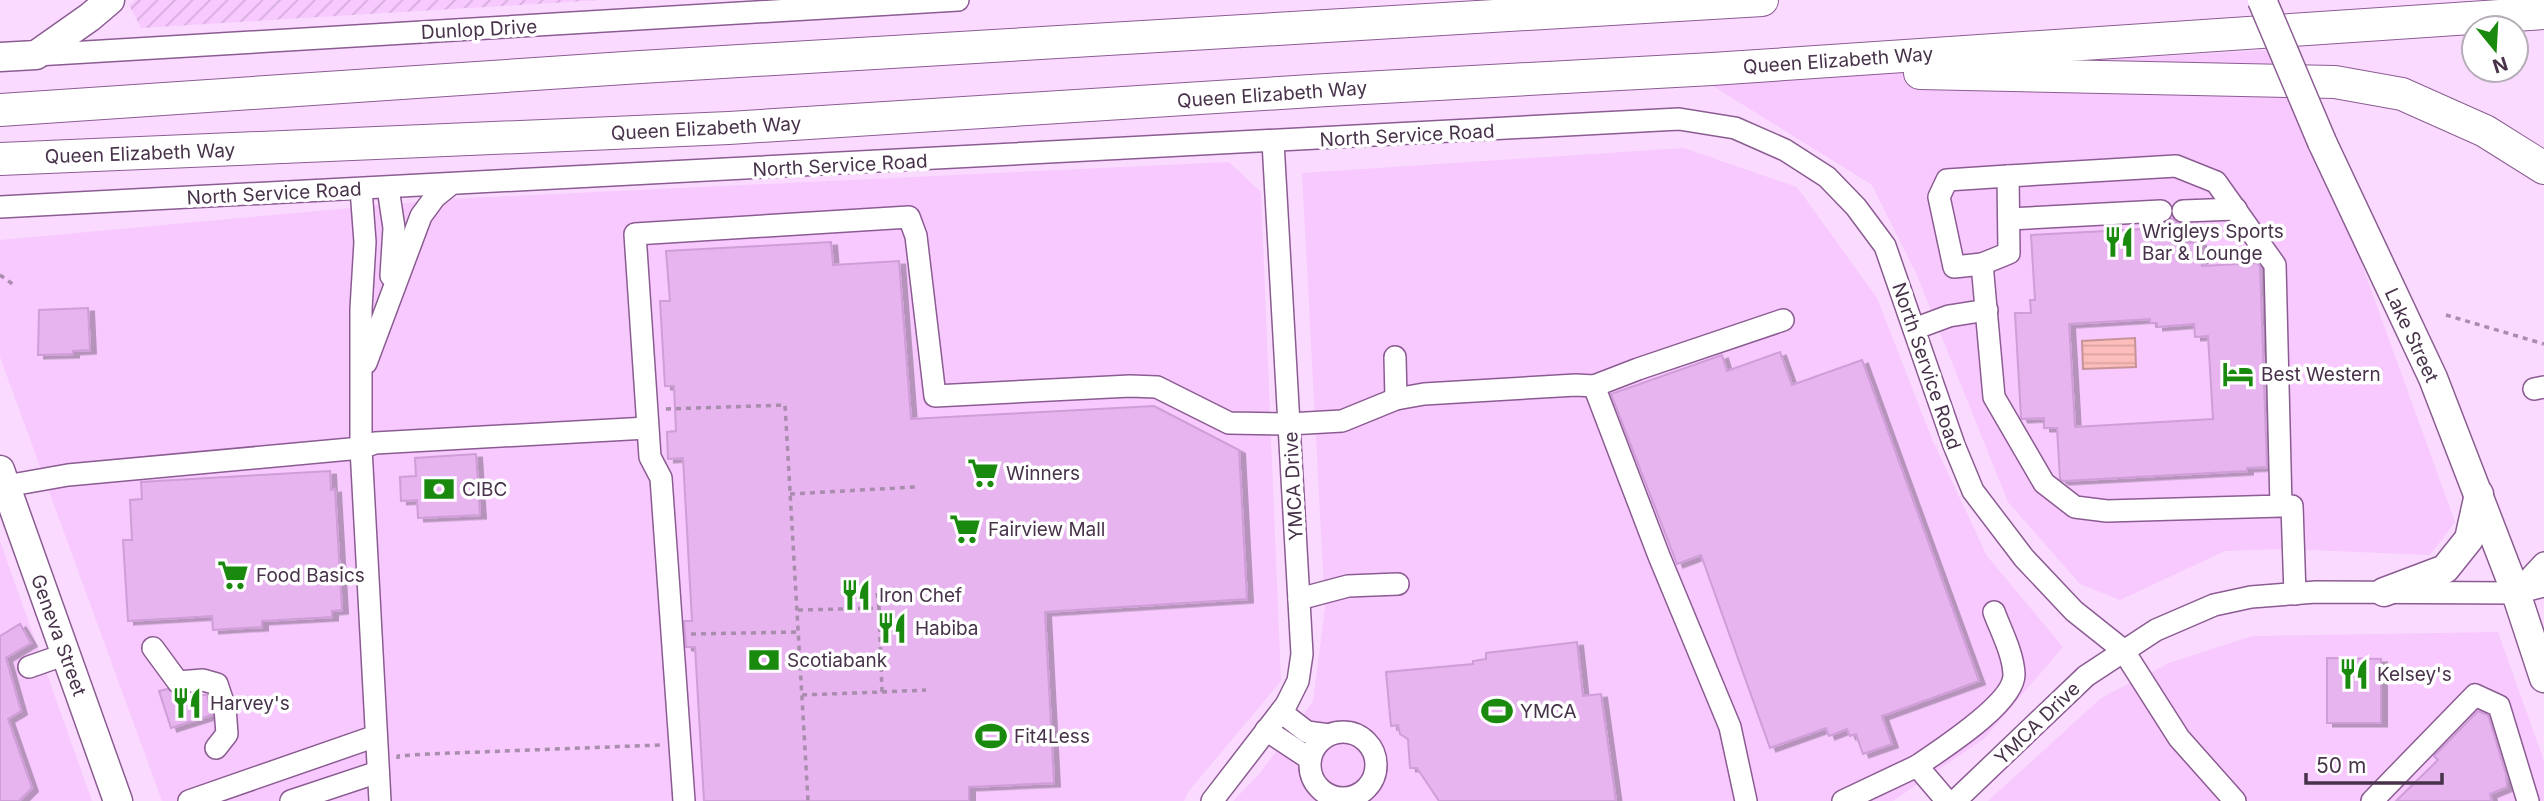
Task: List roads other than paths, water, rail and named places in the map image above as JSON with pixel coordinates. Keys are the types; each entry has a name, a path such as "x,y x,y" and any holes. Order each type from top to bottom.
{"highway":[{"path":"1151,34 1430,0"},
{"path":"0,110 1151,34 1762,0"},
{"name":"Queen Elizabeth Way","path":"0,159 717,129 1327,90 1712,69 2544,13"},
{"path":"1712,69 2335,82 2402,94 2485,131 2544,168"}],"main road":[{"path":"36,55 110,0"},
{"name":"Lake Street","path":"2262,0 2322,142 2433,378 2516,593 2544,678"},
{"name":"Dunlop Drive","path":"0,57 36,55"},
{"name":"Geneva Street","path":"3,478 118,801"},
{"path":"2384,592 2445,569 2469,539 2479,494"}],"street":[{"name":"Dunlop Drive","path":"36,55 958,0"},
{"name":"North Service Road","path":"0,208 1678,119 1735,128 1785,150 1827,177 1856,207 1885,246 1954,445 1973,491 2024,558 2066,603 2123,650 2179,738 2235,801"},
{"name":"YMCA Drive","path":"1212,801 1280,712 1298,681 1302,654 1273,142"},
{"path":"2008,176 2009,253 1982,264 1954,267 1939,197 1947,180 2008,176 2176,166 2216,182 2275,265 2281,506"},
{"path":"360,379 421,216 435,197 451,184"},
{"path":"388,188 394,228 389,298"},
{"path":"360,189 365,242 360,379 361,448 380,801"},
{"path":"2183,211 2236,209"},
{"path":"2008,219 2161,211"},
{"path":"684,801 661,478 650,457 635,234 909,218 916,236 935,396 1157,387 1229,423 1342,422 1396,398 1594,386 1783,320"},
{"path":"1982,264 1994,397 2044,483 2075,507 2107,511 2292,506 2295,594"},
{"path":"1914,329 1949,316 1987,310"},
{"path":"1395,356 1396,398"},
{"path":"1594,386 1658,556 1730,727 1746,801"},
{"path":"3,478 68,475 361,448 375,443 646,418"},
{"path":"2516,593 2544,564"},
{"path":"1299,599 1348,586 1398,584"},
{"path":"2123,650 2157,629 2214,605 2251,597 2384,592 2516,593 2544,586"},
{"path":"1843,801 1917,766 1973,727 2000,702 2014,676 1994,612"},
{"path":"153,648 178,682 203,680 217,684 225,708 227,734 216,748"},
{"name":"YMCA Drive","path":"1955,801 2086,676 2123,650"},
{"path":"29,667 66,654"},
{"path":"2372,801 2476,695 2499,706 2528,801"},
{"path":"1280,712 1307,732 1329,735"},
{"path":"1266,730 1310,759"},
{"path":"1339,732 1350,733 1368,743 1377,761 1373,781 1366,790 1349,798 1330,796 1321,791 1311,777 1310,759 1320,741 1339,732"},
{"path":"189,801 376,736"},
{"path":"1917,766 1947,801"},
{"path":"291,801 378,775"}],"place":[{"name":"Wrigleys Sports Bar & Lounge","path":"2119,242"},
{"name":"Best Western","path":"2238,374"},
{"name":"Winners","path":"983,473"},
{"name":"CIBC","path":"439,489"},
{"name":"Fairview Mall","path":"965,529"},
{"name":"Food Basics","path":"233,575"},
{"name":"Iron Chef","path":"856,595"},
{"name":"Habiba","path":"892,628"},
{"name":"Scotiabank","path":"764,660"},
{"name":"Kelsey's","path":"2354,674"},
{"name":"Harvey's","path":"187,703"},
{"name":"YMCA","path":"1497,711"},
{"name":"Fit4Less","path":"991,736"}]}
